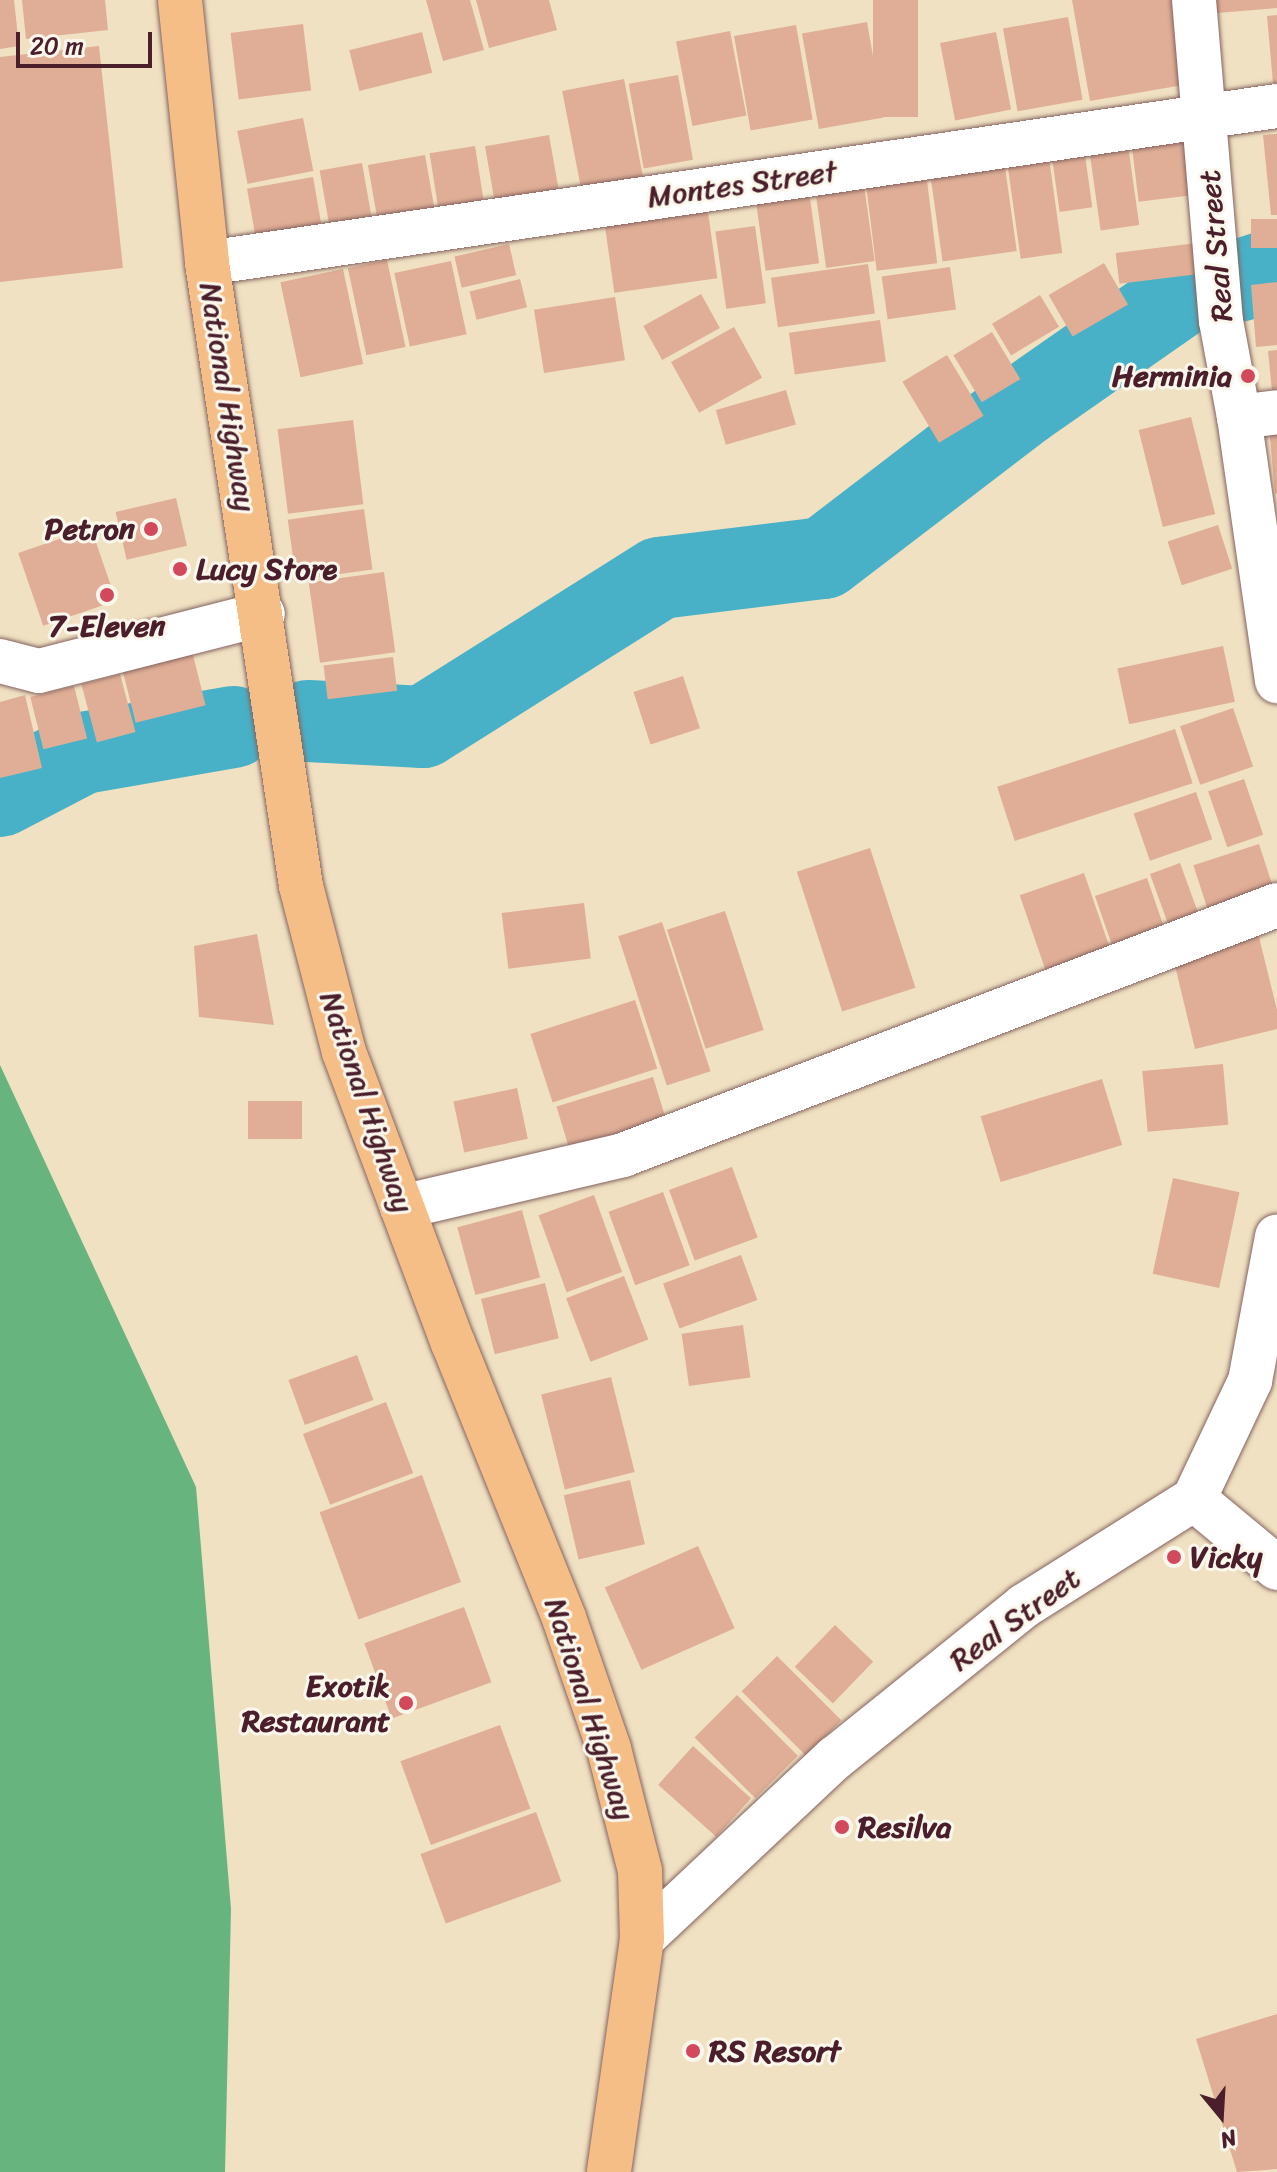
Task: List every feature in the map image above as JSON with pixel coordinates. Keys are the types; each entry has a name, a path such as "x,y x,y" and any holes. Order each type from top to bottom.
{"main road":[{"name":"National Highway","path":"180,0 207,263 263,614 276,725 301,886 344,1052 564,1618 609,1749 640,1871 642,1939 609,2172"}],"street":[{"name":"Real Street","path":"1194,0 1206,114 1221,321 1258,414 1277,681"},
{"name":"Montes Street","path":"207,263 1277,106"},
{"path":"13,672 263,614"},
{"path":"402,1207 623,1155 1277,905"},
{"path":"1277,1237 1250,1381 1194,1499 1277,1568"},
{"name":"Real Street","path":"642,1939 835,1758 1012,1615 1194,1499"}],"green space":[{"path":"0,1065 196,1487 231,1909 225,2172 0,2172"}],"building":[{"path":"0,0 14,0 19,46 0,49"},
{"path":"22,0 105,0 108,30 26,39"},
{"path":"426,0 470,0 484,50 443,61"},
{"path":"476,0 549,0 557,30 489,48"},
{"path":"873,0 918,0 918,117 873,117"},
{"path":"1072,0 1173,0 1189,84 1090,101"},
{"path":"1216,0 1277,0 1277,8 1217,13"},
{"path":"1277,15 1277,83 1273,83 1267,16"},
{"path":"1068,17 1083,100 1018,111 1003,28"},
{"path":"867,22 884,118 819,129 802,33"},
{"path":"303,24 311,91 239,99 231,33"},
{"path":"796,25 813,120 751,130 734,36"},
{"path":"730,31 746,115 692,126 676,41"},
{"path":"422,32 432,73 359,91 349,50"},
{"path":"996,32 1011,110 955,120 940,43"},
{"path":"99,46 123,268 0,282 0,57"},
{"path":"678,75 693,160 644,168 629,84"},
{"path":"624,79 643,176 581,188 562,91"},
{"path":"303,118 313,171 248,184 237,131"},
{"path":"1197,119 1206,193 1139,202 1130,127"},
{"path":"1126,131 1139,225 1101,231 1087,136"},
{"path":"1277,134 1277,215 1271,215 1263,135"},
{"path":"549,135 559,192 495,203 485,146"},
{"path":"1083,141 1092,207 1060,212 1050,146"},
{"path":"1047,144 1062,253 1021,259 1005,150"},
{"path":"475,146 485,207 439,214 430,153"},
{"path":"1003,153 1017,251 943,261 929,163"},
{"path":"425,155 435,214 378,224 368,165"},
{"path":"362,163 372,221 330,229 320,170"},
{"path":"925,164 937,263 877,271 864,171"},
{"path":"862,171 875,261 826,268 813,178"},
{"path":"313,177 322,229 256,241 247,189"},
{"path":"807,177 819,263 766,271 754,185"},
{"path":"708,212 717,278 614,293 605,226"},
{"path":"1251,219 1277,219 1277,248 1251,248"},
{"path":"755,226 766,303 726,309 715,232"},
{"path":"1197,243 1201,274 1119,284 1116,253"},
{"path":"509,244 516,275 462,288 454,257"},
{"path":"387,260 406,347 366,355 348,268"},
{"path":"451,261 467,334 410,346 394,273"},
{"path":"1104,263 1128,305 1073,337 1049,295"},
{"path":"868,264 875,314 778,327 771,278"},
{"path":"950,267 956,310 888,319 882,277"},
{"path":"343,269 363,364 301,377 280,282"},
{"path":"520,279 527,307 477,320 470,292"},
{"path":"1277,282 1277,345 1256,347 1251,285"},
{"path":"701,294 720,328 662,360 643,326"},
{"path":"1040,295 1059,327 1011,356 992,324"},
{"path":"615,297 625,360 544,373 534,310"},
{"path":"880,320 886,362 795,374 789,333"},
{"path":"734,327 762,378 699,413 671,362"},
{"path":"992,332 1020,379 982,402 953,355"},
{"path":"1277,350 1277,390 1272,391 1268,351"},
{"path":"947,355 984,416 939,443 902,382"},
{"path":"786,390 796,425 726,445 716,410"},
{"path":"1191,417 1215,514 1163,527 1139,430"},
{"path":"353,420 363,504 288,514 278,429"},
{"path":"1277,424 1277,493 1275,494 1269,425"},
{"name":"Petron","path":"176,498 187,546 127,560 116,512"},
{"path":"364,509 372,569 296,580 288,520"},
{"path":"1218,525 1232,569 1182,585 1168,541"},
{"path":"91,528 116,601 43,626 18,553"},
{"path":"384,572 395,652 320,663 309,583"},
{"path":"1223,646 1235,702 1129,724 1117,668"},
{"path":"192,651 206,705 136,723 122,668"},
{"path":"393,657 397,691 328,699 324,666"},
{"path":"120,674 136,732 97,742 81,684"},
{"path":"683,676 700,728 651,744 634,692"},
{"path":"74,686 87,738 43,749 30,697"},
{"path":"25,695 42,768 0,778 0,702"},
{"path":"1233,708 1253,767 1200,785 1180,726"},
{"path":"1175,729 1193,783 1015,841 997,787"},
{"path":"1244,779 1263,835 1227,847 1208,791"},
{"path":"1196,792 1212,839 1150,861 1134,813"},
{"path":"1259,844 1276,896 1210,918 1193,865"},
{"path":"870,848 915,988 842,1012 797,872"},
{"path":"1180,863 1203,925 1173,936 1150,874"},
{"path":"1084,873 1114,959 1049,981 1020,895"},
{"path":"1147,878 1168,939 1116,957 1095,896"},
{"path":"584,903 591,959 508,969 502,913"},
{"path":"725,911 764,1030 706,1049 667,930"},
{"path":"662,922 711,1071 667,1086 618,936"},
{"path":"1257,929 1277,1010 1277,1029 1195,1049 1171,949"},
{"path":"257,934 274,1025 199,1017 194,946"},
{"path":"635,1000 657,1068 553,1102 530,1034"},
{"path":"1223,1064 1228,1125 1148,1132 1142,1071"},
{"path":"653,1077 667,1124 571,1153 556,1107"},
{"path":"1102,1079 1122,1145 1001,1182 981,1116"},
{"path":"517,1088 528,1139 464,1152 453,1102"},
{"path":"248,1101 302,1101 302,1139 248,1139"},
{"path":"732,1167 758,1237 695,1260 669,1190"},
{"path":"1173,1178 1240,1192 1219,1288 1153,1274"},
{"path":"663,1192 690,1265 635,1285 608,1212"},
{"path":"594,1195 622,1272 567,1292 539,1215"},
{"path":"522,1210 540,1278 475,1295 457,1227"},
{"path":"741,1255 757,1300 679,1328 663,1283"},
{"path":"624,1276 648,1339 590,1362 566,1298"},
{"path":"545,1283 559,1338 495,1354 481,1299"},
{"path":"743,1325 750,1377 689,1386 682,1334"},
{"path":"357,1355 373,1400 305,1425 288,1380"},
{"path":"611,1377 635,1472 565,1490 541,1394"},
{"path":"386,1402 413,1473 330,1505 303,1434"},
{"path":"422,1475 461,1582 359,1619 320,1512"},
{"path":"630,1480 645,1544 579,1560 564,1495"},
{"path":"698,1546 735,1628 641,1670 605,1587"},
{"path":"464,1607 491,1682 392,1718 364,1643"},
{"path":"835,1625 873,1662 833,1704 795,1667"},
{"path":"777,1656 841,1720 806,1756 742,1691"},
{"path":"737,1695 798,1756 755,1798 695,1737"},
{"path":"500,1725 530,1809 431,1845 400,1761"},
{"path":"693,1746 751,1798 716,1837 658,1785"},
{"path":"536,1812 561,1882 446,1924 420,1854"},
{"path":"1277,2014 1277,2169 1237,2172 1196,2039"}],"waterway":[{"path":"1238,281 1277,268"},
{"path":"308,721 423,727 660,578 824,558 1024,405 1180,296"},
{"path":"0,796 83,753 234,727"}],"place":[{"name":"Herminia","path":"1248,376"},
{"name":"Petron","path":"151,529"},
{"name":"Lucy Store","path":"180,569"},
{"name":"7-Eleven","path":"107,595"},
{"name":"Vicky","path":"1174,1557"},
{"name":"Exotik Restaurant","path":"406,1703"},
{"name":"Resilva","path":"842,1827"},
{"name":"RS Resort","path":"693,2051"}]}
